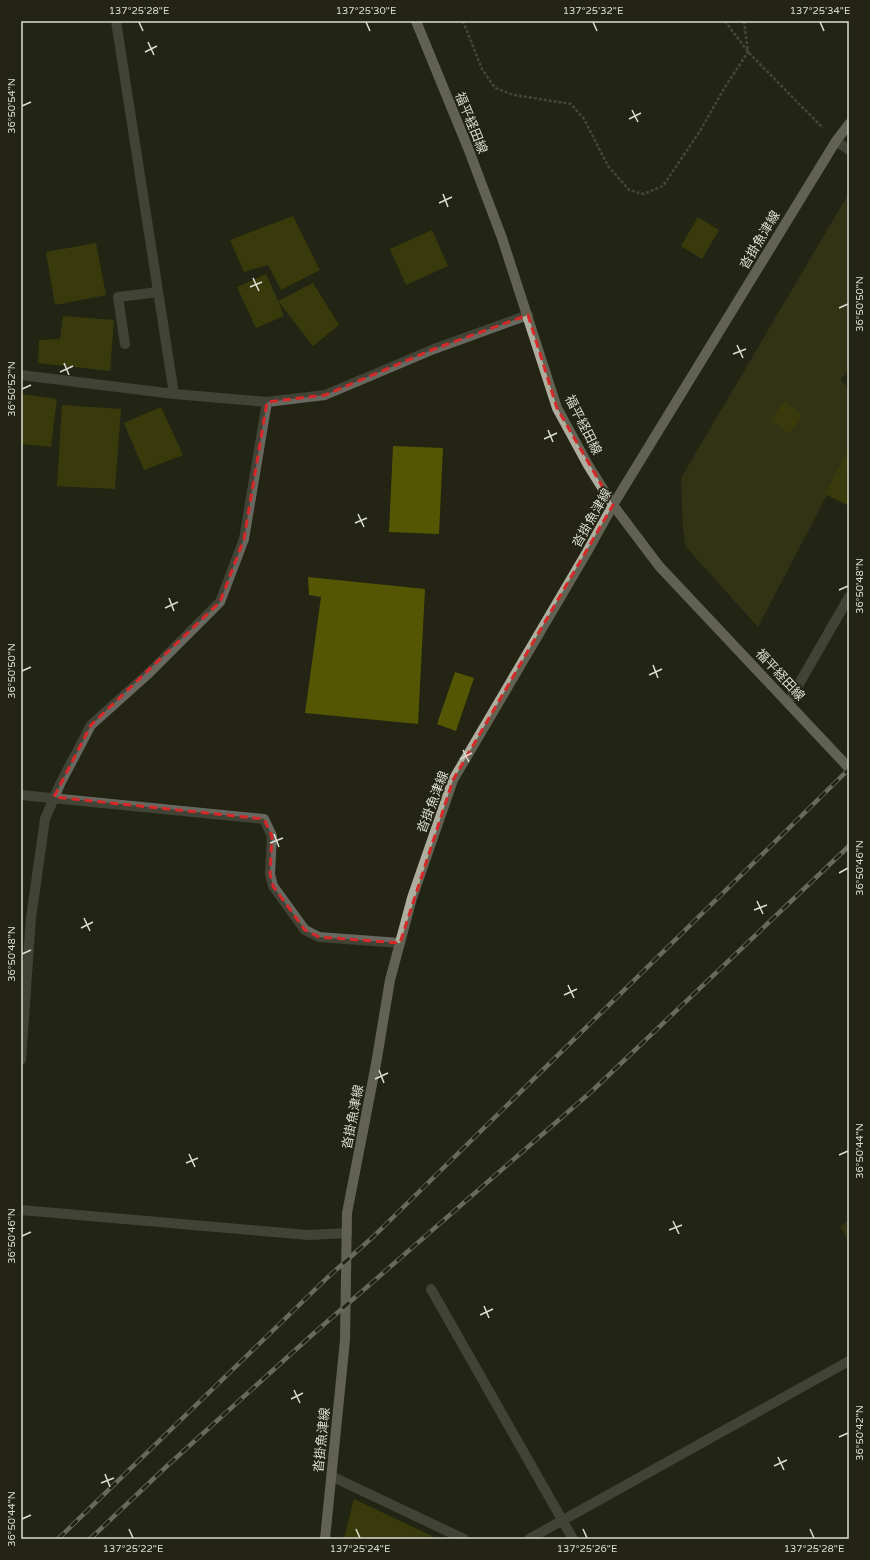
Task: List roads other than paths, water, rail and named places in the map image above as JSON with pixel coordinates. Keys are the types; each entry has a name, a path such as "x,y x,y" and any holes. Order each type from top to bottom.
{"main road":[{"name":"福平経田線","path":"416,21 468,148 528,315 557,408 613,506 659,566 849,768"},
{"name":"沓掛魚津線","path":"325,1539 345,1340 347,1213 376,1064 390,980 412,898 452,780 613,506 836,141 849,124"}],"street":[{"path":"116,21 174,394"},
{"path":"836,141 849,150"},
{"path":"125,344 118,297 158,292"},
{"path":"21,375 174,394 266,402 325,395 434,349 528,315"},
{"path":"21,1060 31,918 46,819 54,797 91,725 149,673 220,602 244,539 266,402"},
{"path":"788,703 849,597"},
{"path":"21,795 54,797 264,819 272,836 270,874 273,886 304,930 319,937 400,943"},
{"path":"21,1210 309,1235 347,1233"},
{"path":"430,1289 574,1539"},
{"path":"529,1539 849,1361"},
{"path":"331,1476 464,1539"}],"railway":[{"path":"58,1539 328,1277 374,1236 849,769"},
{"path":"90,1539 167,1466 313,1334 592,1091 849,846"}]}
